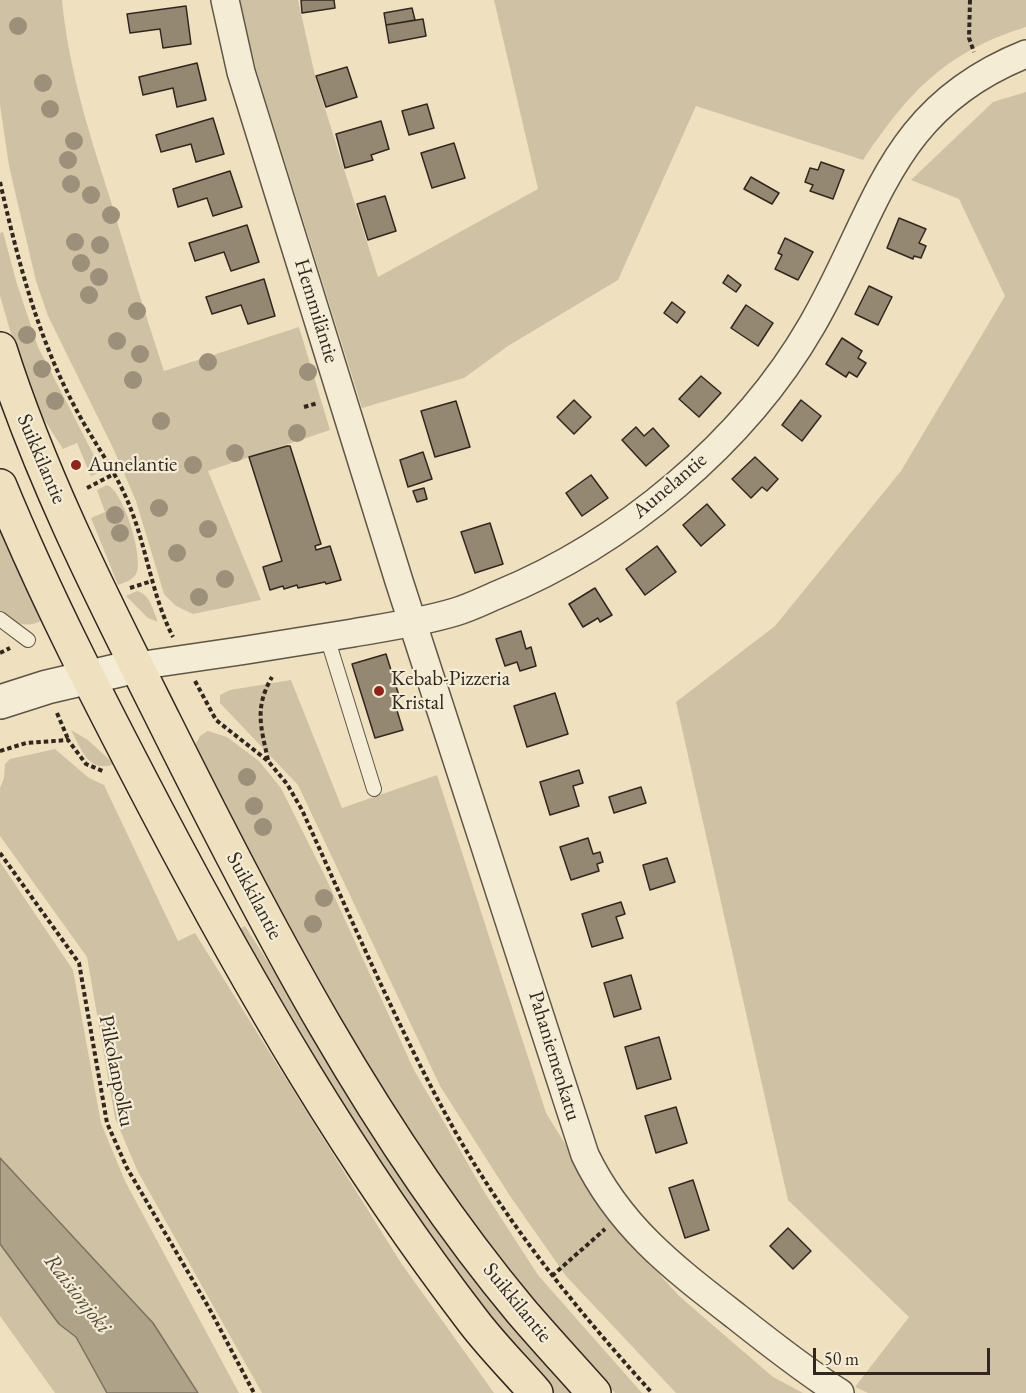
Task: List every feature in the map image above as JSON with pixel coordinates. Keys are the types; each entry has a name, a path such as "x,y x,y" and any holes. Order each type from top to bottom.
{"main road":[{"name":"Suikkilantie","path":"0,349 34,448 136,666 257,902 366,1093 473,1248 521,1311 594,1393"},
{"name":"Suikkilantie","path":"0,486 49,601 213,920 262,1006 327,1110 429,1261 474,1323 536,1393"}],"street":[{"name":"Hemmiläntie","path":"225,0 244,80 413,621"},
{"name":"Aunelantie","path":"136,666 327,637 456,612 540,577 648,508 723,441 778,376 811,326 876,193 920,125 961,87 984,73 1026,54"},
{"name":"Pahaniemenkatu","path":"413,621 585,1155 600,1186 621,1215 682,1275 803,1370 840,1393"},
{"path":"0,702 136,666"}],"lane":[{"path":"0,619 28,640"},
{"path":"327,637 374,789"}],"path":[{"path":"970,0 969,38 975,55"},
{"path":"0,182 20,269 47,346 76,411 114,474 135,521 165,621"},
{"path":"87,488 114,474"},
{"path":"126,590 152,581"},
{"path":"268,761 260,725 260,705 272,677"},
{"path":"201,695 216,720 268,761 287,784 302,810 414,1053 457,1134 502,1207 552,1276 652,1393"},
{"path":"0,751 26,743 68,740 86,764 105,772"},
{"name":"Pilkolanpolku","path":"0,853 79,963 107,1124 127,1167 209,1308 254,1393"},
{"path":"552,1276 621,1215"}],"shaded area":[{"path":"0,0 62,0 69,49 86,121 164,371 299,327 330,430 208,471 261,600 193,614 176,606 164,594 136,501 114,450 48,316 36,281 9,166 0,105"},
{"path":"240,0 298,0 316,80 378,277 538,189 494,0 1026,0 1026,27 973,49 931,77 896,114 863,160 696,106 618,280 508,346 464,378 362,408 254,63"},
{"path":"1026,92 1026,1393 868,1393 855,1387 909,1317 788,1200 676,702 775,626 901,471 1005,296 959,199 911,180 993,102"},
{"path":"3,232 38,347 102,471 91,476 77,443 63,449 31,399 0,296 0,233"},
{"path":"107,485 113,489 125,510 137,552 136,575 118,585 91,518 105,512 97,490"},
{"path":"0,527 42,616 42,620 37,623 21,624 0,614"},
{"path":"137,591 148,599 158,622 148,618 126,596"},
{"path":"291,680 342,808 437,775 546,1113 615,1225 679,1296 773,1377 803,1393 676,1393 566,1276 510,1196 440,1086 298,785 220,703 220,695 230,690"},
{"path":"71,730 88,740 114,764 98,766 92,763 82,752"},
{"path":"208,731 227,737 259,761 281,788 324,874 414,1070 483,1190 538,1275 642,1393 615,1393 519,1284 427,1157 384,1090 305,954 195,745 200,736"},
{"path":"55,749 89,778 104,785 178,941 195,933 401,1263 494,1393 262,1393 137,1170 115,1118 87,957 0,836 0,788 4,778 5,764 10,759"},
{"path":"0,862 73,970 101,1123 125,1181 239,1393 199,1393 153,1323 0,1158"},
{"path":"245,926 368,1119 573,1393 554,1393 424,1230 376,1162 323,1078 237,930"},
{"path":"0,1244 59,1324 76,1337 107,1393 55,1393 0,1316"}],"water":[{"name":"Raisionjoki","path":"0,1158 153,1323 198,1393 107,1393 76,1337 59,1324 0,1244"}],"building":[{"path":"301,0 334,0 335,8 302,13"},
{"path":"186,6 191,44 163,48 160,29 130,33 127,14"},
{"path":"412,8 415,20 386,25 384,13"},
{"path":"423,19 426,36 389,43 386,25"},
{"path":"197,63 206,100 177,107 173,88 143,95 139,77"},
{"path":"347,67 357,97 326,107 316,76"},
{"path":"427,104 434,128 409,135 402,111"},
{"path":"213,118 224,154 196,162 191,144 161,152 156,135"},
{"path":"381,121 389,149 371,155 373,160 345,168 336,134"},
{"path":"454,143 465,178 432,188 421,153"},
{"path":"821,162 844,170 833,199 810,191 813,185 805,182 810,168 818,170"},
{"path":"230,171 242,207 213,216 207,198 178,207 173,189"},
{"path":"751,177 779,193 772,204 744,189"},
{"path":"385,196 396,231 368,240 357,204"},
{"path":"899,218 926,229 919,243 926,246 921,258 914,256 913,259 887,248"},
{"path":"247,225 259,262 231,271 224,252 195,261 189,243"},
{"path":"785,238 813,252 798,280 775,269 782,255 778,253"},
{"path":"728,275 741,285 736,292 723,283"},
{"path":"264,279 275,316 248,324 241,305 212,314 206,297"},
{"path":"869,286 892,297 878,325 855,314"},
{"path":"672,302 685,312 677,323 664,313"},
{"path":"746,305 773,323 758,346 731,328"},
{"path":"842,338 862,351 858,358 866,363 857,377 849,372 846,377 826,364"},
{"path":"701,376 721,393 699,417 679,399"},
{"path":"574,400 591,417 574,434 557,417"},
{"path":"801,400 821,416 802,441 782,425"},
{"path":"456,401 470,447 435,457 421,411"},
{"path":"636,427 644,436 653,428 669,446 646,466 622,440"},
{"path":"290,446 321,544 315,546 316,550 330,546 341,580 298,588 297,585 284,589 283,586 270,590 263,567 282,561 249,457"},
{"path":"423,452 432,479 408,487 400,460"},
{"path":"755,457 778,479 767,491 762,487 751,498 732,479"},
{"path":"591,475 608,498 582,516 566,493"},
{"path":"424,488 427,499 417,502 413,491"},
{"path":"707,504 725,525 701,546 683,525"},
{"path":"490,523 503,564 475,573 461,532"},
{"path":"657,546 676,572 645,595 626,569"},
{"path":"595,588 612,615 600,622 598,618 583,627 569,604"},
{"path":"521,631 526,649 531,647 536,666 520,671 517,662 505,666 496,639"},
{"name":"Kebab-Pizzeria Kristal","path":"386,654 400,699 394,701 403,730 375,738 352,664"},
{"path":"555,693 568,734 527,747 514,706"},
{"path":"579,770 583,783 573,786 579,806 550,815 540,782"},
{"path":"641,787 646,803 614,813 609,797"},
{"path":"588,838 593,854 600,852 603,862 597,864 599,871 571,880 560,847"},
{"path":"667,858 675,882 650,890 643,865"},
{"path":"621,902 625,914 616,917 623,938 592,947 582,914"},
{"path":"631,975 641,1009 614,1017 604,983"},
{"path":"659,1037 671,1079 637,1089 625,1047"},
{"path":"676,1107 687,1143 656,1153 645,1116"},
{"path":"693,1180 709,1230 685,1238 669,1188"},
{"path":"788,1228 811,1251 793,1269 770,1246"}],"place":[{"name":"Aunelantie","path":"76,465"},
{"name":"Kebab-Pizzeria Kristal","path":"379,691"}]}
